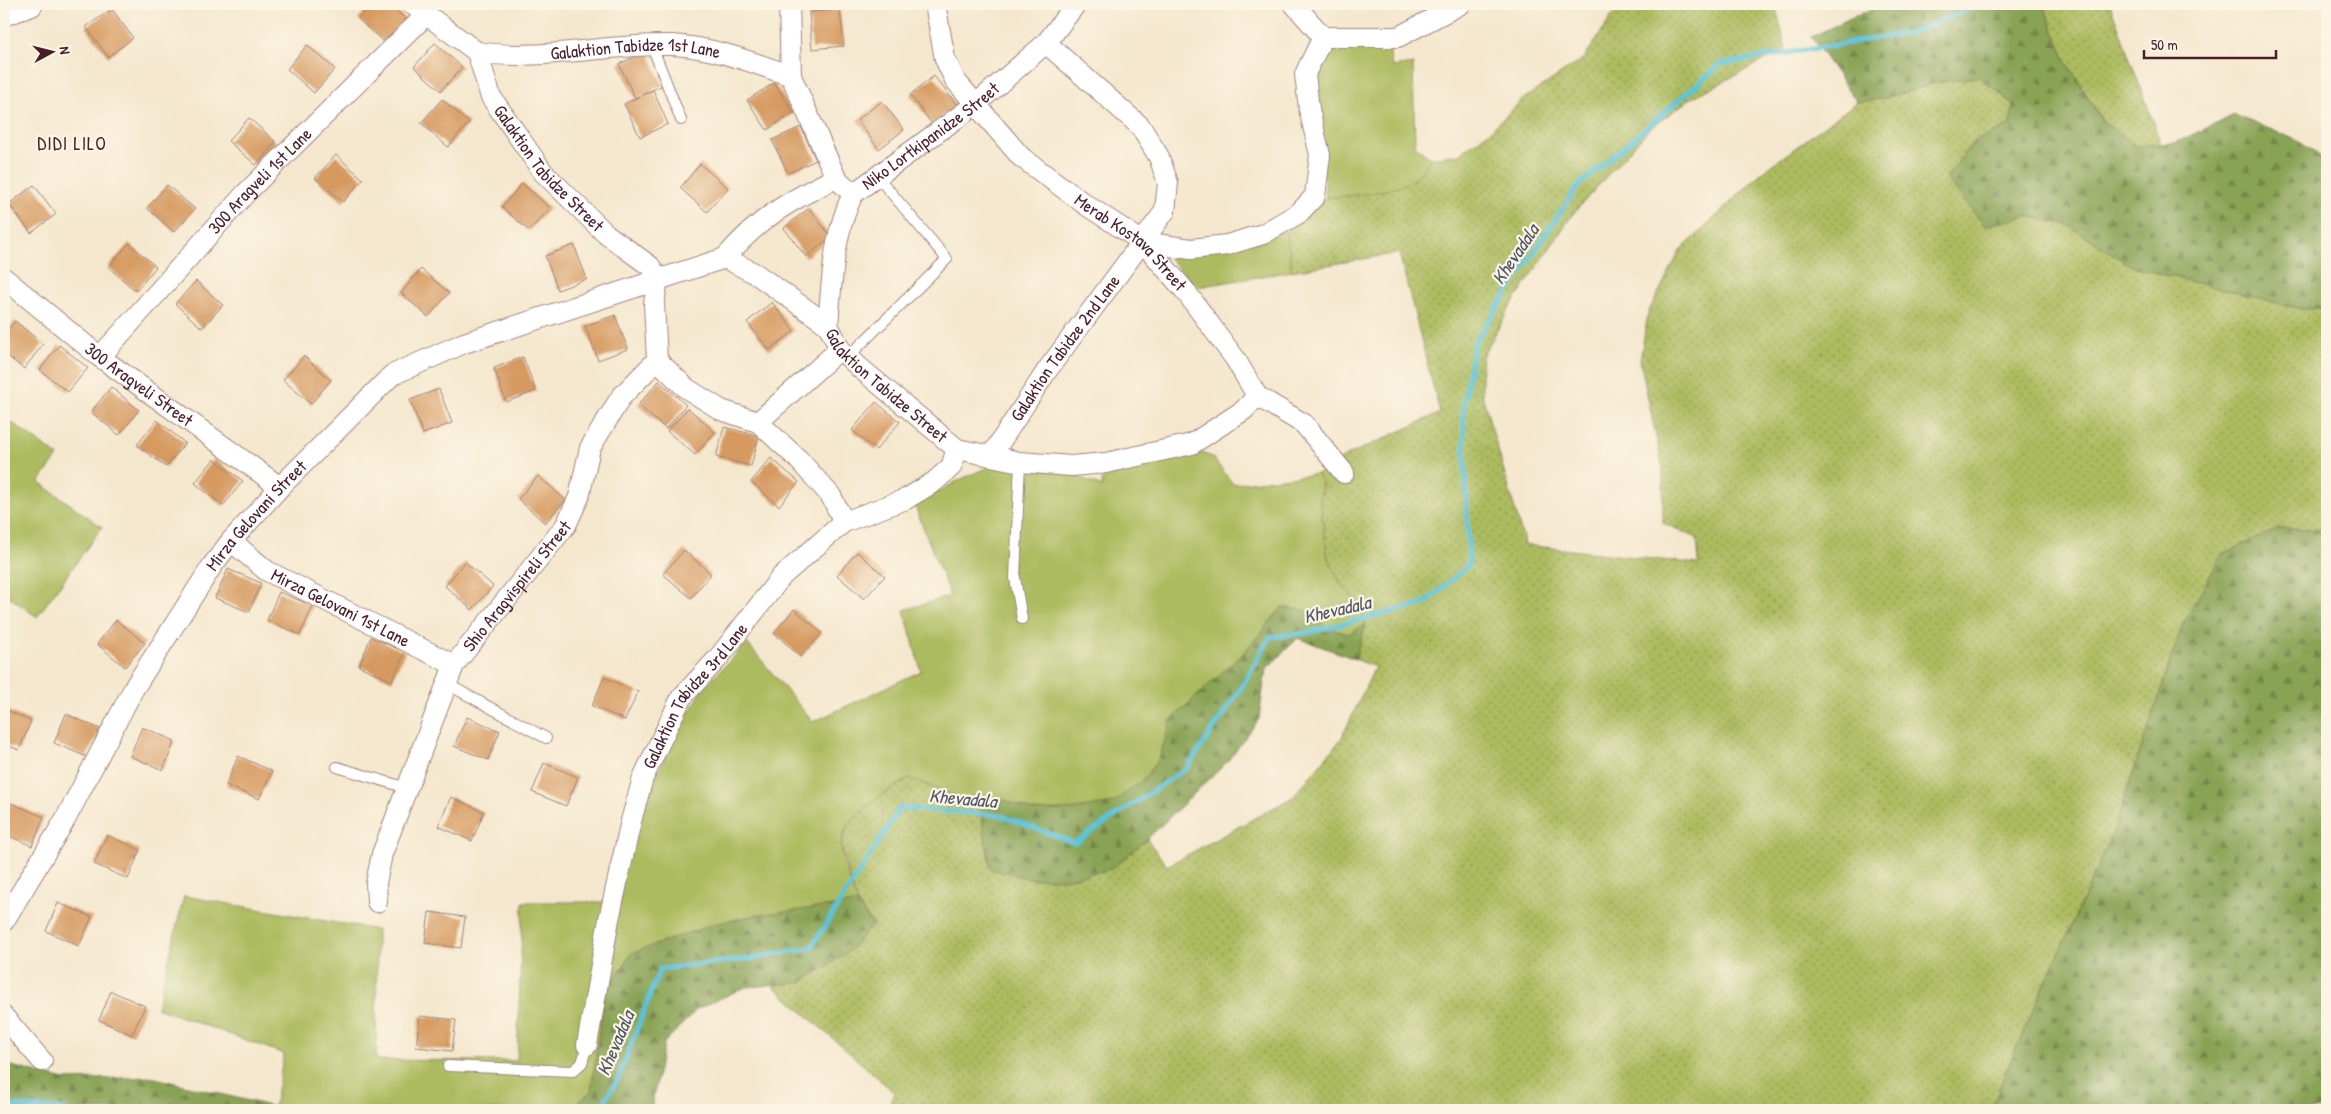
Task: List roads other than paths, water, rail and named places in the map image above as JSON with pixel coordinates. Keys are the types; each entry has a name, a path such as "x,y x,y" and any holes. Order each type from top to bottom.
{"street":[{"path":"4,13 30,4"},
{"path":"789,4 790,76 836,178"},
{"name":"Merab Kostava Street","path":"935,4 945,59 955,80 1021,157 1086,205 1143,242 1186,292 1236,360 1257,396 1304,424 1344,473"},
{"name":"Niko Lortkipanidze Street","path":"725,258 766,217 795,197 836,178 853,194 976,104 1046,43 1076,4"},
{"path":"1294,4 1323,36 1398,37 1461,4"},
{"path":"420,9 477,52"},
{"name":"300 Aragveli 1st Lane","path":"100,358 246,193 420,9"},
{"path":"1143,242 1191,249 1227,245 1263,234 1298,212 1315,196 1320,155 1309,109 1305,74 1323,36"},
{"name":"Galaktion Tabidze 2nd Lane","path":"991,456 1048,370 1165,211 1168,183 1159,157 1140,126 1046,43"},
{"name":"Galaktion Tabidze 1st Lane","path":"477,52 495,55 532,55 673,45 727,54 790,76"},
{"name":"Galaktion Tabidze Street","path":"477,52 491,97 543,172 606,234 650,266 658,278"},
{"path":"828,325 839,231 845,210 853,194"},
{"path":"725,258 658,278 654,304 657,360 686,388 721,410 758,422 798,459 830,496 844,522"},
{"name":"Galaktion Tabidze Street","path":"725,258 756,274 828,325 844,353 957,449 1020,462 1071,466 1106,463 1192,444 1244,410 1257,396"},
{"name":"300 Aragveli Street","path":"4,278 100,358 280,487"},
{"name":"Mirza Gelovani Street","path":"4,921 65,820 134,688 212,566 231,541 280,487 392,375 464,342 658,278"},
{"path":"758,422 844,353"},
{"name":"Shio Aragvispireli Street","path":"377,902 376,883 382,854 454,665 566,525 579,497 590,448 621,397 657,360"},
{"name":"Galaktion Tabidze 3rd Lane","path":"587,1045 609,919 643,778 681,698 719,657 782,576 844,522 906,499 934,482 951,467 957,449"},
{"name":"Mirza Gelovani 1st Lane","path":"231,541 267,571 454,665"},
{"path":"4,1017 42,1060"}],"lane":[{"path":"652,46 681,120"},
{"path":"844,353 947,259 877,176"},
{"path":"1020,462 1015,578 1022,619"},
{"path":"447,684 546,738"},
{"path":"337,767 407,788"},
{"path":"448,1066 573,1070 582,1063 587,1045"}],"waterway":[{"name":"Khevadala","path":"599,1110 618,1079 660,969 749,959 811,948 900,808 999,815 1075,843 1187,768 1241,688 1270,637 1306,633 1424,604 1469,565 1463,410 1474,343 1577,187 1721,64 1914,32 1982,4"},
{"name":"Khevadala","path":"4,1105 66,1110"}],"district":[{"name":"DIDI LILO","path":"72,143"}]}
